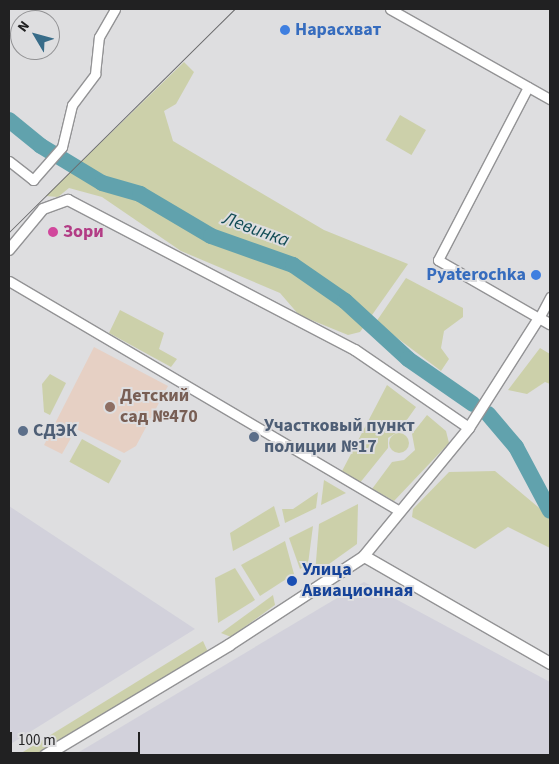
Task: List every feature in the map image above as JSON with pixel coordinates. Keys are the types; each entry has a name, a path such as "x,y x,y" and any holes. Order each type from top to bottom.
{"main road":[{"path":"45,755 228,645 364,556 550,663"}],"street":[{"path":"9,161 33,180 62,147 72,105 95,74 99,37 115,9"},
{"path":"390,9 550,99"},
{"path":"528,87 438,260 550,324"},
{"path":"9,250 44,209 68,200 355,350 469,428"},
{"path":"9,280 399,511"},
{"path":"364,556 469,428 550,298"}],"shaded area":[{"name":"Детский сад №470","path":"94,347 168,386 136,446 124,453 76,429 62,454 44,445"},
{"path":"9,506 195,629 9,745"},
{"path":"364,582 550,682 550,755 74,755"}],"green space":[{"path":"184,62 194,72 176,104 164,111 173,141 324,230 408,264 360,332 348,335 299,315 280,293 181,251 102,197 69,188 58,197 46,196"},
{"path":"400,115 426,130 411,155 386,140"},
{"path":"406,278 463,308 463,317 444,331 441,348 449,359 441,371 376,322"},
{"path":"120,310 164,333 159,349 177,359 171,367 109,333"},
{"path":"540,348 550,354 550,384 545,382 527,394 508,390"},
{"path":"50,374 66,383 50,415 44,412 42,384"},
{"path":"387,385 416,407 399,431 388,438 388,448 359,484 341,473"},
{"path":"427,415 446,431 449,443 394,501 372,489 392,462 404,460 415,450 412,434"},
{"path":"395,433 403,433 409,439 409,447 403,453 395,453 389,447 389,439"},
{"path":"82,439 121,461 109,484 69,462"},
{"path":"495,471 550,517 550,548 508,527 475,549 412,517 413,509 449,472"},
{"path":"324,480 346,493 321,505"},
{"path":"318,492 316,508 285,523 282,509 293,509"},
{"path":"358,504 357,544 315,574 319,524"},
{"path":"274,506 280,526 233,551 230,533"},
{"path":"313,526 308,564 300,569 289,538"},
{"path":"285,541 294,574 260,596 241,565"},
{"path":"235,568 255,600 218,623 215,578"},
{"path":"273,595 275,605 231,637 221,633"},
{"path":"203,641 208,652 36,755 18,755"}],"waterway":[{"name":"Левинка","path":"9,120 41,146 102,183 140,194 211,236 293,265 345,301 408,359 473,404"},
{"name":"Левинка","path":"488,414 516,447 550,511"}],"tram line":[{"path":"9,232 234,9"}],"place":[{"name":"Нарасхват","path":"285,30"},
{"name":"Зори","path":"53,232"},
{"name":"Pyaterochka","path":"536,275"},
{"name":"Детский сад №470","path":"110,407"},
{"name":"СДЭК","path":"23,431"},
{"name":"Участковый пункт полиции №17","path":"254,437"},
{"name":"Улица Авиационная","path":"292,581"}]}
